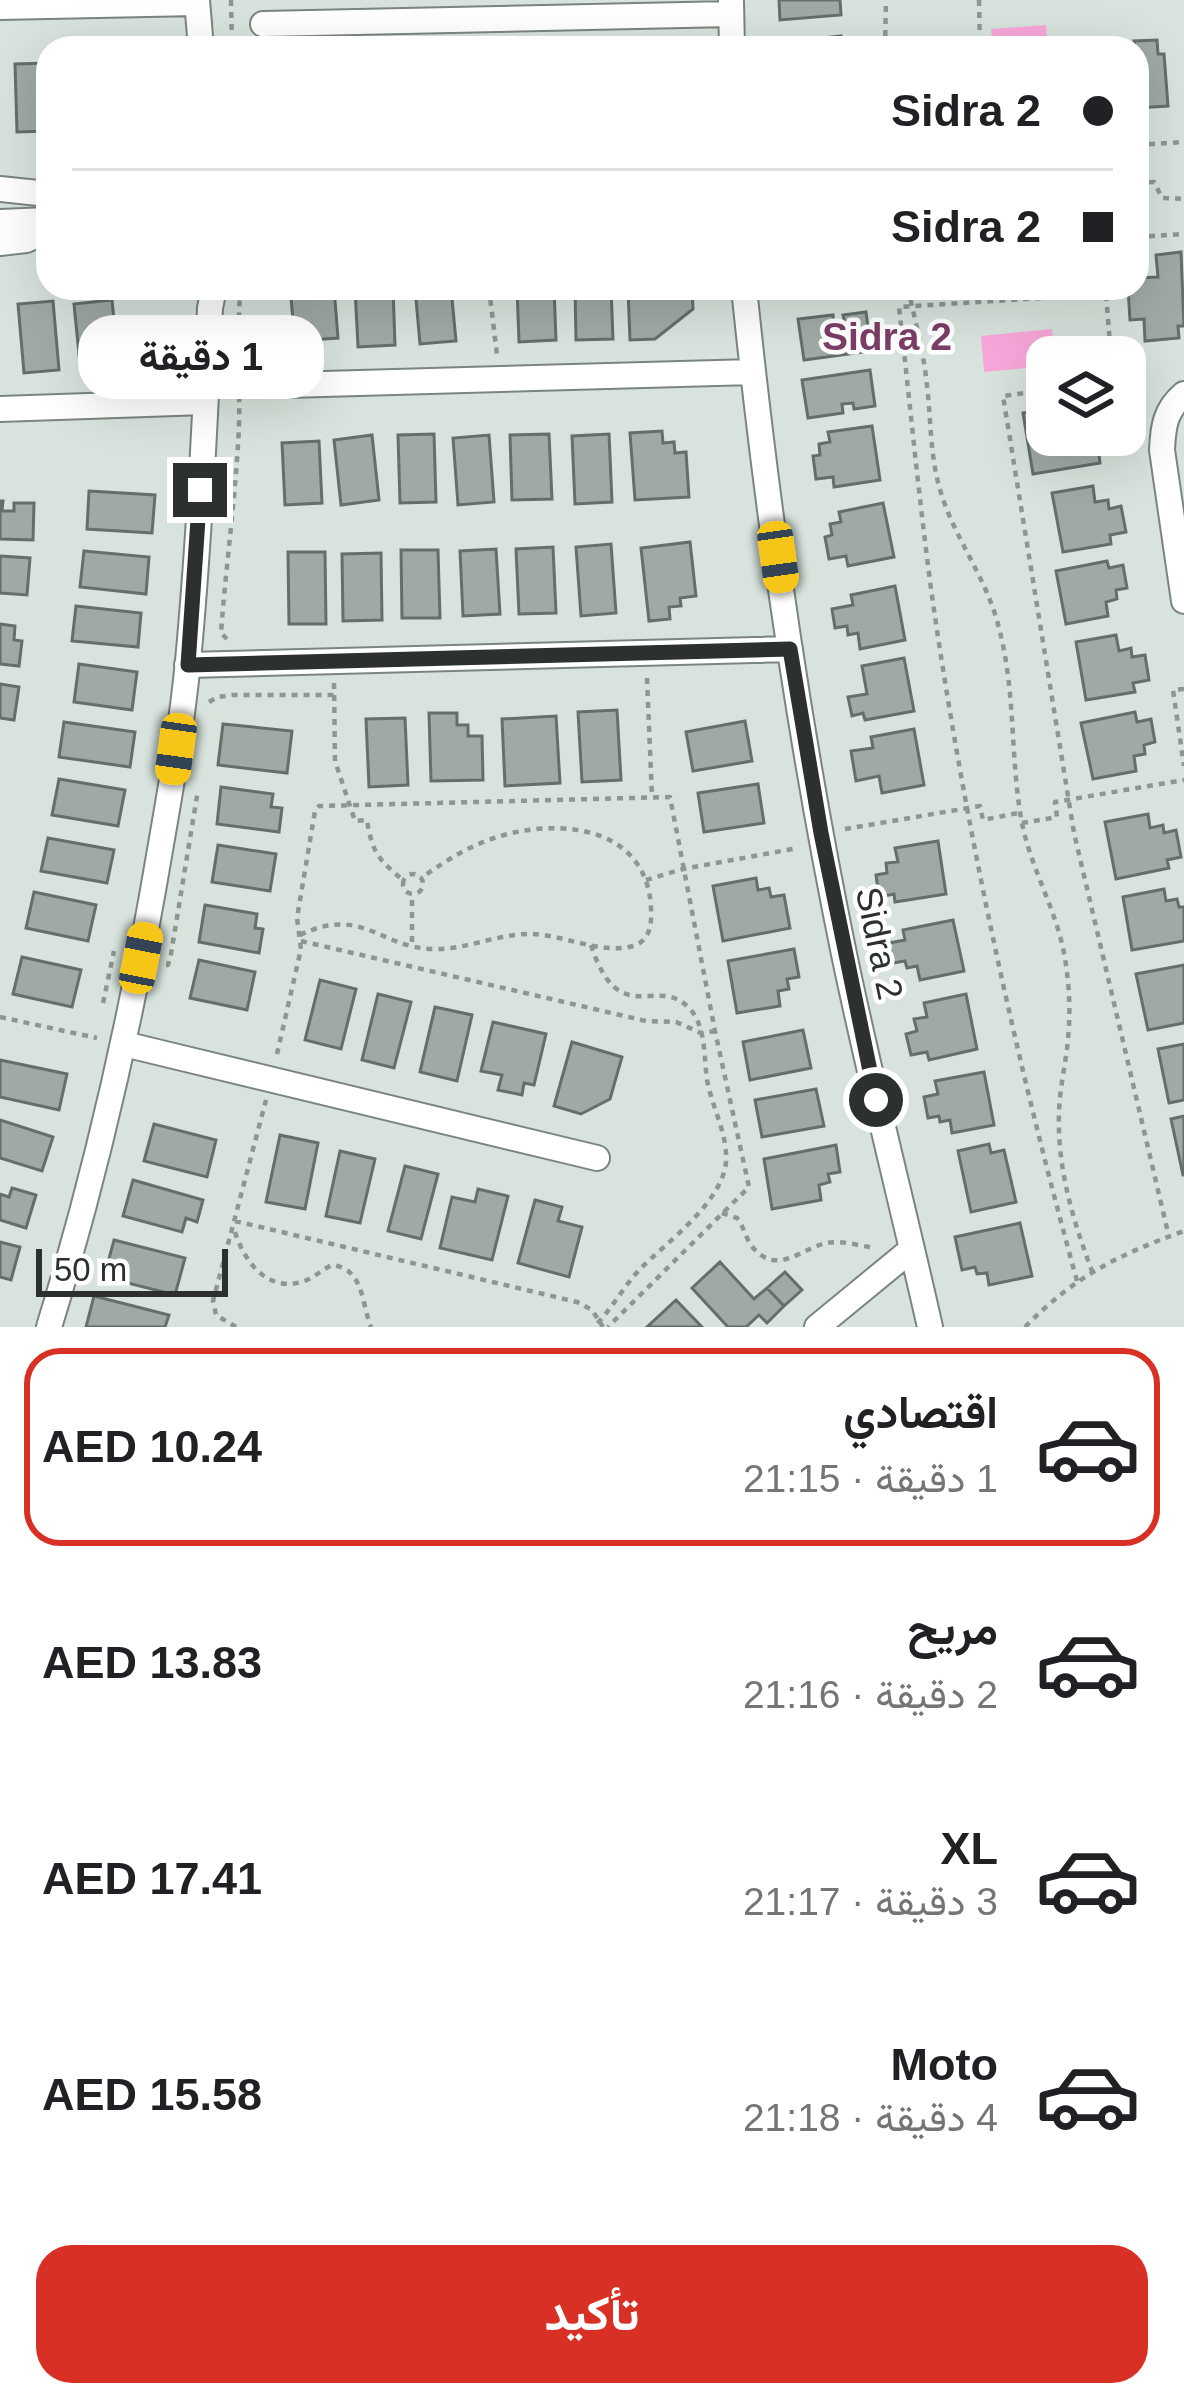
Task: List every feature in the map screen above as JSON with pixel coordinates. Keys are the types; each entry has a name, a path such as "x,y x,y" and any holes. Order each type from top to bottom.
{"street":[{"path":"0,7 197,1 200,36"},
{"path":"263,24 731,7"},
{"path":"0,189 36,193"},
{"path":"0,222 36,220"},
{"path":"0,243 36,235"},
{"path":"202,300 209,338"},
{"path":"49,1327 124,1044 153,896 188,665 213,300"},
{"name":"Sidra 2","path":"745,300 790,649 844,950 930,1327"},
{"path":"289,385 753,372"},
{"path":"1184,394 1174,403 1162,438 1184,601"},
{"path":"0,409 205,402"},
{"path":"188,665 790,649"},
{"path":"124,1044 597,1158"},
{"path":"817,1327 909,1251"}],"path":[{"path":"231,0 232,36"},
{"path":"885,36 886,0"},
{"path":"979,0 980,36"},
{"path":"1149,144 1184,142"},
{"path":"1149,182 1154,182 1162,198 1184,199"},
{"path":"1149,236 1184,234"},
{"path":"236,641 230,642 221,633 238,428 240,300"},
{"path":"490,300 499,379"},
{"path":"910,300 927,380 938,482 948,514 986,590 1004,646 1022,823 1053,913 1068,977 1060,1148 1072,1218 1092,1270"},
{"path":"977,300 899,307 949,703 1010,1021 1077,1281"},
{"path":"1106,300 1109,336"},
{"path":"1026,392 1003,395 1068,799 1169,1237"},
{"path":"646,653 652,798"},
{"path":"334,661 335,761 355,821 367,820 375,854 412,894 412,945"},
{"path":"1184,689 1173,691 1184,766"},
{"path":"1022,823 1057,817 1055,802 1184,780"},
{"path":"231,1326 213,1310 271,1079 300,938 297,918 319,806 670,797 749,1187 604,1325 594,1327"},
{"path":"300,938 326,926 355,926 412,945 442,949 526,934 591,945 635,946 650,928 646,880 638,864 595,833 549,829 509,834 472,847 421,878"},
{"path":"404,881 412,874 421,878"},
{"path":"412,894 422,888 421,878"},
{"path":"300,938 646,1021 676,1022 701,1033 715,1031"},
{"path":"591,945 606,982 620,992 680,1000 698,1020 709,1093 727,1157 724,1173 687,1227 637,1272 604,1325"},
{"path":"722,1213 737,1218 754,1250 772,1260 792,1258 834,1242 909,1251"},
{"path":"235,1224 577,1302 592,1310 604,1325"},
{"path":"235,1224 250,1264 270,1280 294,1284 332,1265 351,1270 370,1327"},
{"path":"1025,1327 1092,1270 1184,1231"}],"shaded area":[{"path":"1046,25 1047,36 992,36 991,29"},
{"path":"1052,329 1053,336 1026,336 1026,368 984,372 981,336"}],"building":[{"path":"779,0 840,0 841,15 780,20"},
{"path":"1149,40 1157,40 1158,54 1164,54 1168,106 1149,107"},
{"path":"36,63 36,131 17,132 15,64"},
{"path":"1181,252 1184,326 1178,326 1179,338 1146,341 1144,319 1130,320 1129,300 1149,300 1149,277 1158,277 1156,255"},
{"path":"112,300 114,320 104,322 105,332 115,331 118,367 80,364 74,304"},
{"path":"291,300 335,300 338,338 295,341"},
{"path":"356,300 393,300 395,345 358,347"},
{"path":"416,300 452,300 456,341 420,344"},
{"path":"517,300 554,300 556,340 519,342"},
{"path":"575,300 611,300 613,339 576,340"},
{"path":"628,300 693,300 693,309 655,339 630,340"},
{"path":"53,301 59,370 24,373 18,304"},
{"path":"866,312 871,351 804,360 798,319 833,315 834,325 845,324 843,315"},
{"path":"870,370 875,406 854,409 853,403 842,404 843,413 808,418 802,380"},
{"path":"872,426 880,480 834,487 833,477 816,479 813,456 820,455 819,444 830,442 828,432"},
{"path":"662,431 663,443 674,442 675,453 686,452 689,497 635,500 630,433"},
{"path":"434,434 436,502 400,503 398,435"},
{"path":"549,434 552,499 512,500 510,435"},
{"path":"609,434 612,502 575,504 572,436"},
{"path":"372,435 379,500 341,505 334,440"},
{"path":"489,435 494,502 458,505 453,438"},
{"path":"319,441 322,503 285,505 282,443"},
{"path":"1030,456 1099,456 1100,463 1033,474"},
{"path":"1093,486 1095,502 1108,500 1109,509 1121,506 1126,532 1110,535 1111,544 1063,552 1052,493"},
{"path":"89,491 155,495 152,533 87,529"},
{"path":"0,501 2,511 14,511 14,503 34,503 33,540 0,539"},
{"path":"883,503 894,557 848,566 846,556 829,559 825,537 832,535 830,524 841,522 839,512"},
{"path":"690,542 696,596 680,598 681,606 669,607 670,619 649,621 641,548"},
{"path":"611,544 616,613 581,616 576,547"},
{"path":"553,547 556,613 519,614 516,549"},
{"path":"496,549 500,614 463,616 460,551"},
{"path":"401,550 438,550 440,618 402,618"},
{"path":"84,551 149,557 146,594 80,587"},
{"path":"288,552 325,552 326,624 289,624"},
{"path":"381,553 382,620 343,621 342,554"},
{"path":"0,556 30,558 27,595 0,593"},
{"path":"1107,561 1109,568 1123,565 1127,588 1116,590 1117,599 1106,602 1108,616 1066,624 1056,571"},
{"path":"895,586 905,640 860,649 858,633 848,635 847,626 835,628 832,609 853,605 851,595"},
{"path":"76,606 141,613 138,647 72,641"},
{"path":"0,624 15,626 14,640 22,641 19,666 0,664"},
{"path":"1116,635 1119,651 1131,648 1132,657 1145,655 1149,680 1133,683 1135,692 1086,700 1076,642"},
{"path":"904,658 914,711 865,720 863,713 852,716 848,697 867,694 862,666"},
{"path":"79,664 137,672 132,710 74,702"},
{"path":"0,684 19,687 14,720 0,718"},
{"path":"617,710 621,780 582,782 578,712"},
{"path":"1135,712 1137,722 1151,719 1155,742 1144,745 1145,754 1134,756 1136,771 1093,779 1081,723"},
{"path":"429,713 457,713 457,725 468,725 468,736 482,736 483,780 431,781"},
{"path":"556,716 560,783 505,786 502,719"},
{"path":"405,718 408,785 369,787 366,719"},
{"path":"745,721 752,761 693,771 686,732"},
{"path":"64,722 135,732 130,767 59,757"},
{"path":"223,724 292,731 287,773 218,765"},
{"path":"914,729 924,785 882,793 879,776 856,781 851,751 873,748 871,737"},
{"path":"59,779 125,790 118,826 52,815"},
{"path":"758,784 764,823 704,832 698,793"},
{"path":"221,787 273,794 271,807 282,808 279,832 217,824"},
{"path":"1148,814 1150,828 1163,825 1164,833 1176,830 1181,857 1167,860 1169,868 1116,879 1105,822"},
{"path":"48,838 114,850 107,883 41,871"},
{"path":"938,841 946,894 895,902 894,894 879,897 876,875 887,873 886,863 898,862 895,848"},
{"path":"218,845 276,854 270,891 212,882"},
{"path":"756,878 758,890 769,888 771,897 784,895 790,928 723,941 713,886"},
{"path":"1164,889 1166,901 1177,899 1179,907 1184,907 1184,941 1132,950 1123,897"},
{"path":"34,892 96,905 88,941 26,928"},
{"path":"205,905 257,914 255,928 263,929 259,953 199,942"},
{"path":"953,920 964,971 920,980 917,966 893,963 889,943 905,940 903,930"},
{"path":"794,949 799,977 787,979 789,989 778,991 780,1006 737,1013 728,961"},
{"path":"22,957 81,970 72,1007 13,994"},
{"path":"199,960 255,972 247,1010 190,998"},
{"path":"1184,965 1184,1023 1148,1030 1136,974"},
{"path":"320,980 356,989 341,1049 305,1040"},
{"path":"378,994 411,1002 394,1068 362,1060"},
{"path":"966,994 977,1049 929,1060 927,1052 911,1055 906,1034 917,1031 914,1019 927,1017 924,1003"},
{"path":"435,1007 472,1015 457,1081 420,1072"},
{"path":"493,1022 546,1034 534,1085 524,1083 522,1095 498,1090 502,1075 481,1071"},
{"path":"803,1030 811,1068 750,1080 743,1042"},
{"path":"572,1042 622,1057 610,1099 581,1114 554,1106"},
{"path":"1184,1044 1184,1100 1169,1103 1158,1049"},
{"path":"0,1060 67,1074 59,1110 0,1097"},
{"path":"984,1072 994,1125 952,1133 950,1120 928,1118 924,1097 938,1094 935,1081"},
{"path":"816,1089 824,1126 762,1137 755,1100"},
{"path":"1184,1116 1184,1175 1183,1175 1171,1119"},
{"path":"0,1120 53,1137 42,1171 0,1158"},
{"path":"154,1124 216,1140 207,1177 144,1161"},
{"path":"280,1135 318,1143 305,1209 266,1202"},
{"path":"989,1144 991,1153 1004,1150 1016,1202 971,1212 958,1151"},
{"path":"836,1145 840,1172 828,1174 830,1182 819,1185 821,1200 772,1209 764,1159"},
{"path":"340,1151 375,1159 360,1223 326,1216"},
{"path":"405,1166 438,1174 421,1239 388,1231"},
{"path":"133,1180 203,1200 197,1222 186,1218 182,1232 123,1216"},
{"path":"12,1188 36,1195 26,1228 0,1220 0,1194 9,1197"},
{"path":"478,1189 508,1196 492,1260 440,1248 452,1197 475,1202"},
{"path":"535,1200 562,1207 558,1221 582,1227 569,1277 518,1263"},
{"path":"1020,1223 1032,1276 989,1285 987,1273 977,1274 975,1267 962,1270 955,1237"},
{"path":"114,1240 185,1258 175,1295 104,1277"},
{"path":"0,1242 20,1247 11,1280 0,1277"},
{"path":"720,1262 754,1299 767,1288 784,1306 767,1323 759,1315 746,1327 728,1327 692,1288"},
{"path":"785,1272 802,1290 784,1306 767,1288"},
{"path":"94,1296 169,1315 165,1327 86,1327"},
{"path":"676,1300 702,1327 647,1327"}],"district":[{"name":"Sidra 2","path":"887,336"}],"route":[{"path":"200,490 188,665 790,649 821,833 876,1100"}]}
